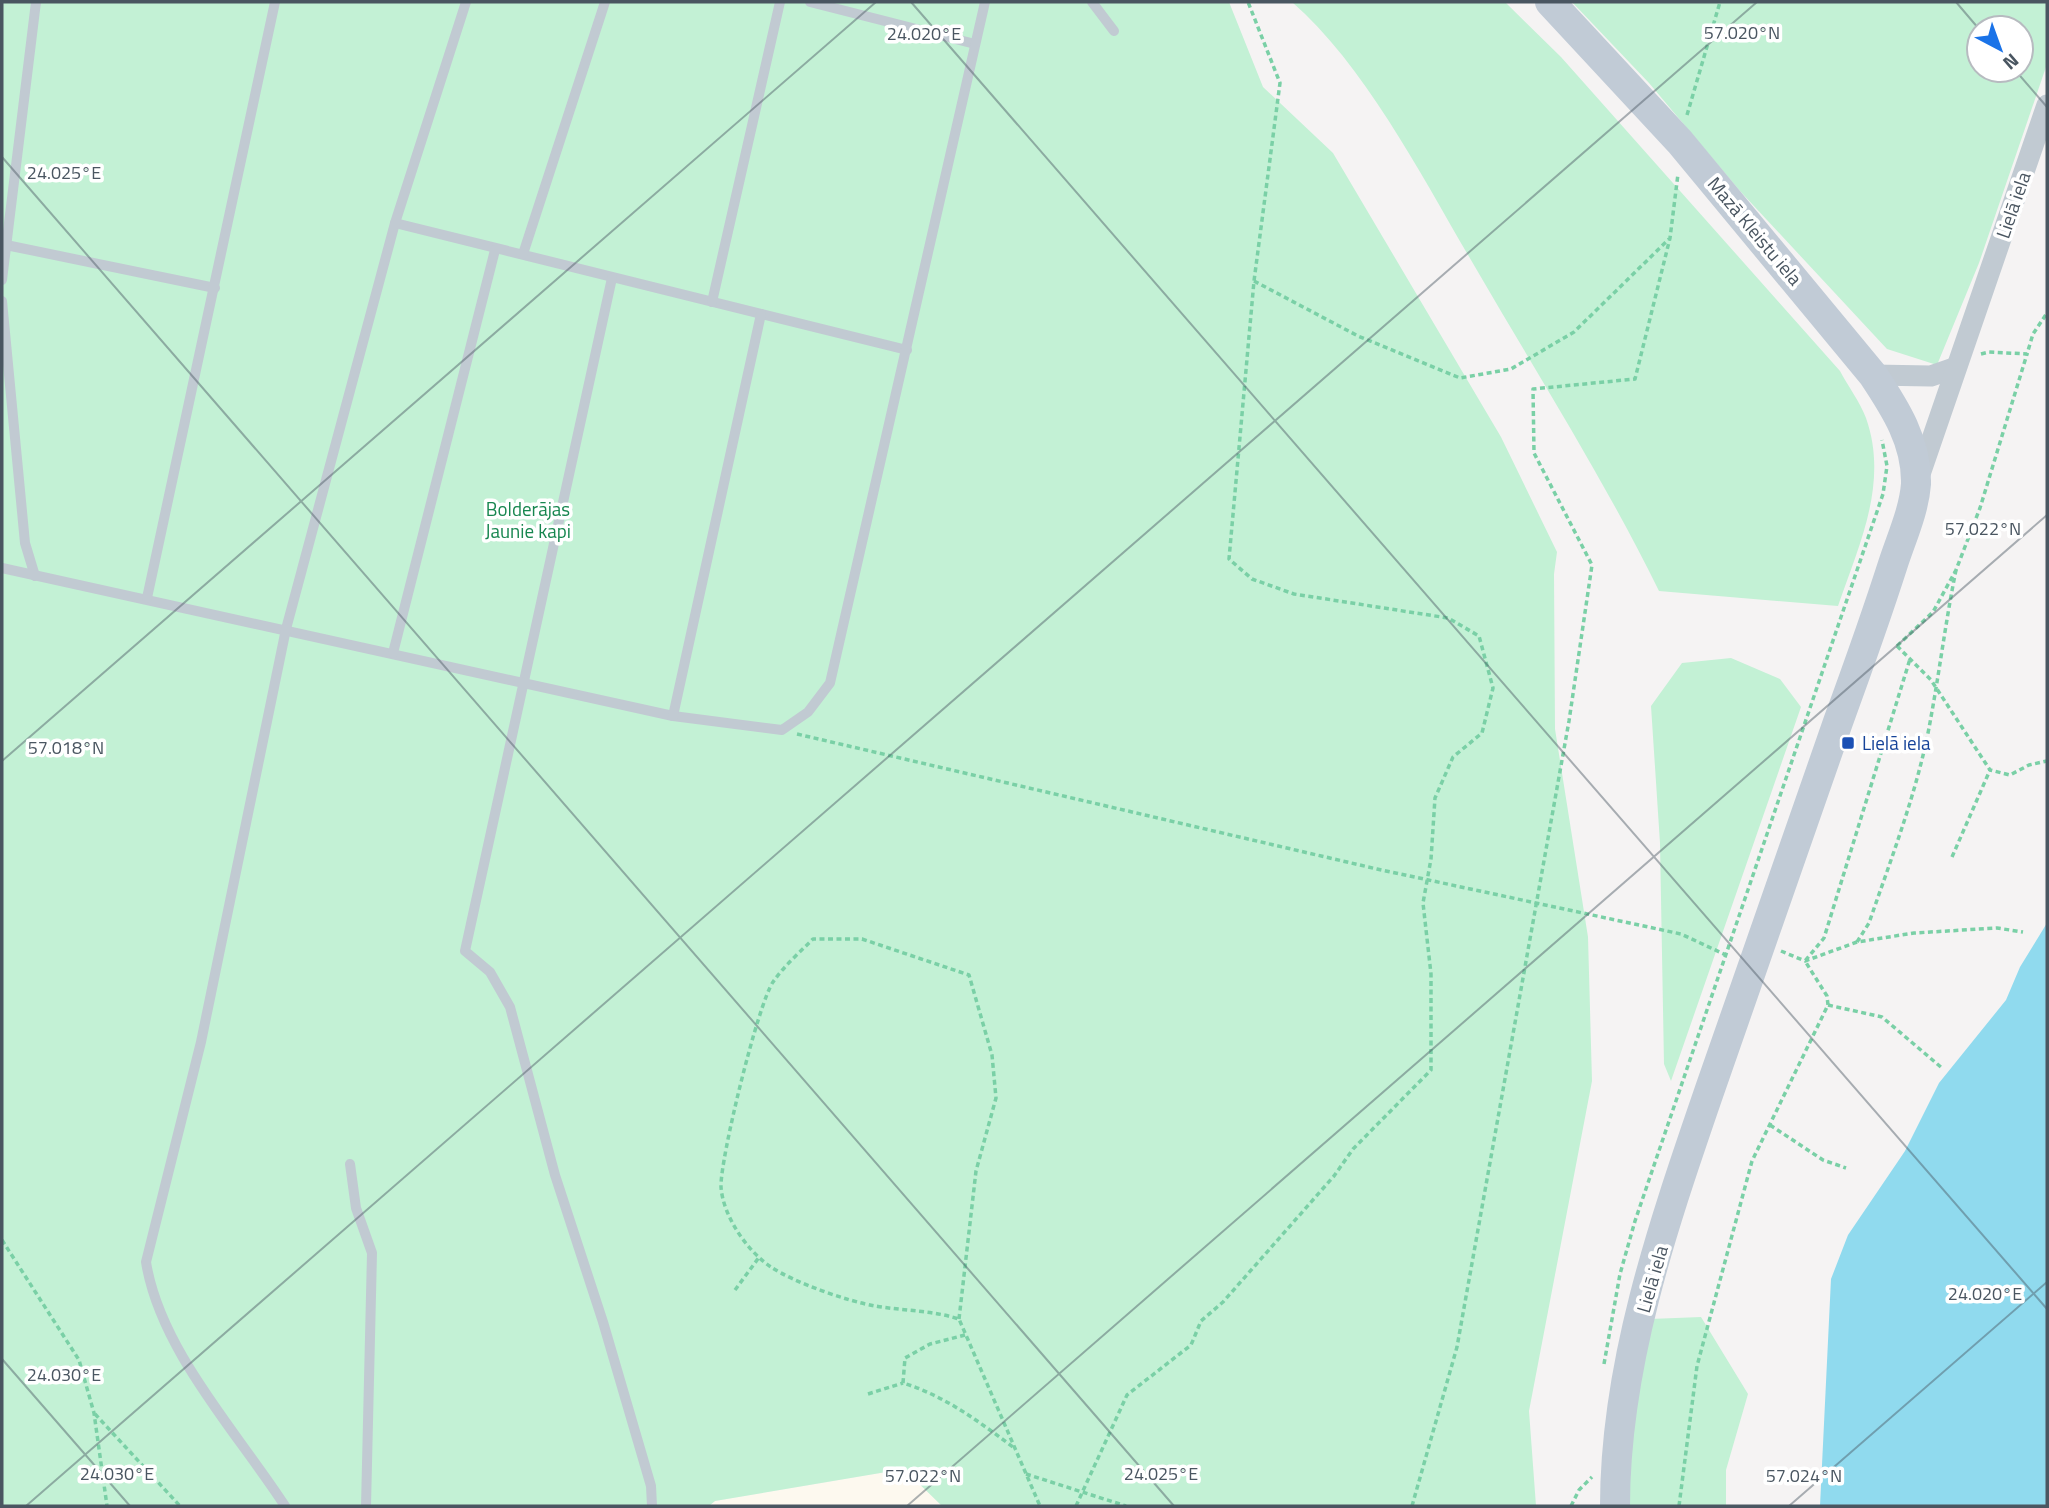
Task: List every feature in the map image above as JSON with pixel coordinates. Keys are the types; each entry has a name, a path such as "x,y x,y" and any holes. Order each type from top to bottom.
{"main road":[{"name":"Mazā Kleistu iela","path":"1550,2 1679,156 1872,375 1898,413 1908,437 1916,486"},
{"name":"Lielā iela","path":"1615,1506 1615,1471 1624,1393 1634,1342 1683,1168 1867,641 1909,517 1916,486"}],"street":[{"name":"Lielā iela","path":"1916,486 1954,368 2047,106"},
{"path":"1872,375 1931,376 1954,368"}],"lane":[{"path":"2,280 36,2"},
{"path":"148,598 275,2"},
{"path":"285,1506 171,1335 149,1278 146,1262 201,1042 286,629 395,223 466,2"},
{"path":"523,254 605,2"},
{"path":"712,302 780,2"},
{"path":"810,2 975,44"},
{"path":"2,568 148,598 673,716 782,730 808,712 830,683 985,2"},
{"path":"1092,2 1114,31"},
{"path":"395,223 495,250 523,254 907,350"},
{"path":"6,245 215,288"},
{"path":"393,653 495,250"},
{"path":"612,278 521,682 465,951 490,972 510,1007 555,1175 603,1322 650,1486 652,1506"},
{"path":"2,300 25,543 36,576"},
{"path":"673,716 761,314"},
{"path":"350,1164 356,1208 372,1253 366,1506"}],"path":[{"path":"1076,1506 1127,1395 1191,1345 1201,1321 1231,1292 1334,1176 1353,1149 1431,1070 1431,974 1423,903 1436,798 1453,757 1482,733 1493,688 1479,636 1448,618 1294,594 1252,579 1229,559 1254,281 1280,83 1248,2"},
{"path":"1412,1506 1457,1347 1569,721 1592,565 1534,453 1533,389 1635,379 1671,238 1679,156 1720,2"},
{"path":"1679,156 1687,179"},
{"path":"1254,281 1358,336 1460,378 1511,369 1574,332 1671,238"},
{"path":"1897,646 1933,612 1956,570 1980,508 2033,334 2047,313"},
{"path":"1954,368 1989,352 2027,354"},
{"path":"1603,1375 1620,1274 1635,1221 1883,495 1887,466 1881,437"},
{"path":"1857,942 1869,923 1916,779 1931,719 1956,570"},
{"path":"1867,641 1897,646 1910,659 1935,686 1990,769 2010,775 2029,765 2047,761"},
{"path":"1805,961 1824,938 1910,659"},
{"path":"1822,669 1832,672"},
{"path":"782,730 1377,869 1681,934 1726,955"},
{"path":"1952,857 1990,769"},
{"path":"1805,961 1857,942 1914,933 1997,928 2023,932"},
{"path":"959,1320 932,1311 876,1306 844,1299 770,1267 740,1236 732,1221 721,1190 722,1159 772,983 813,939 862,939 970,978 992,1055 996,1098 976,1171 959,1320 1040,1506"},
{"path":"1679,1506 1697,1366 1752,1161 1828,1005 1827,996 1805,961 1760,943"},
{"path":"1828,1005 1882,1017 1942,1068"},
{"path":"1770,1125 1823,1160 1846,1168"},
{"path":"2,1240 79,1360 94,1413 107,1506"},
{"path":"735,1290 760,1256"},
{"path":"904,1383 905,1358 930,1344 965,1335"},
{"path":"868,1394 904,1383 927,1391 971,1415 1014,1448"},
{"path":"94,1413 180,1506"},
{"path":"1024,1474 1126,1506"},
{"path":"1571,1506 1579,1490 1594,1475 1594,1485"}],"shaded area":[{"path":"904,1469 942,1506 709,1506 715,1501"}],"green space":[{"name":"Bolderājas Jaunie kapi","path":"2,2 1229,2 1263,87 1333,153 1501,437 1557,552 1554,574 1555,729 1588,937 1592,1081 1529,1411 1536,1506 942,1506 904,1469 715,1501 709,1506 2,1506"},
{"path":"1292,2 1505,2 1561,57 1840,371 1861,406 1872,442 1873,490 1862,537 1838,606 1659,591 1594,469 1394,129 1346,60"},
{"path":"1572,2 2047,2 2047,64 1979,263 1937,365 1887,349 1740,191 1649,83"},
{"path":"1731,658 1780,679 1801,707 1671,1081 1664,1064 1660,843 1651,706 1682,663"},
{"path":"1701,1317 1748,1394 1726,1470 1726,1506 1626,1506 1636,1397 1650,1319"}],"water":[{"path":"2047,923 2047,1506 1820,1506 1831,1279 1848,1235 1905,1151 1939,1083 2006,1000 2020,967"}],"place":[{"name":"Lielā iela","path":"1848,743"}]}
